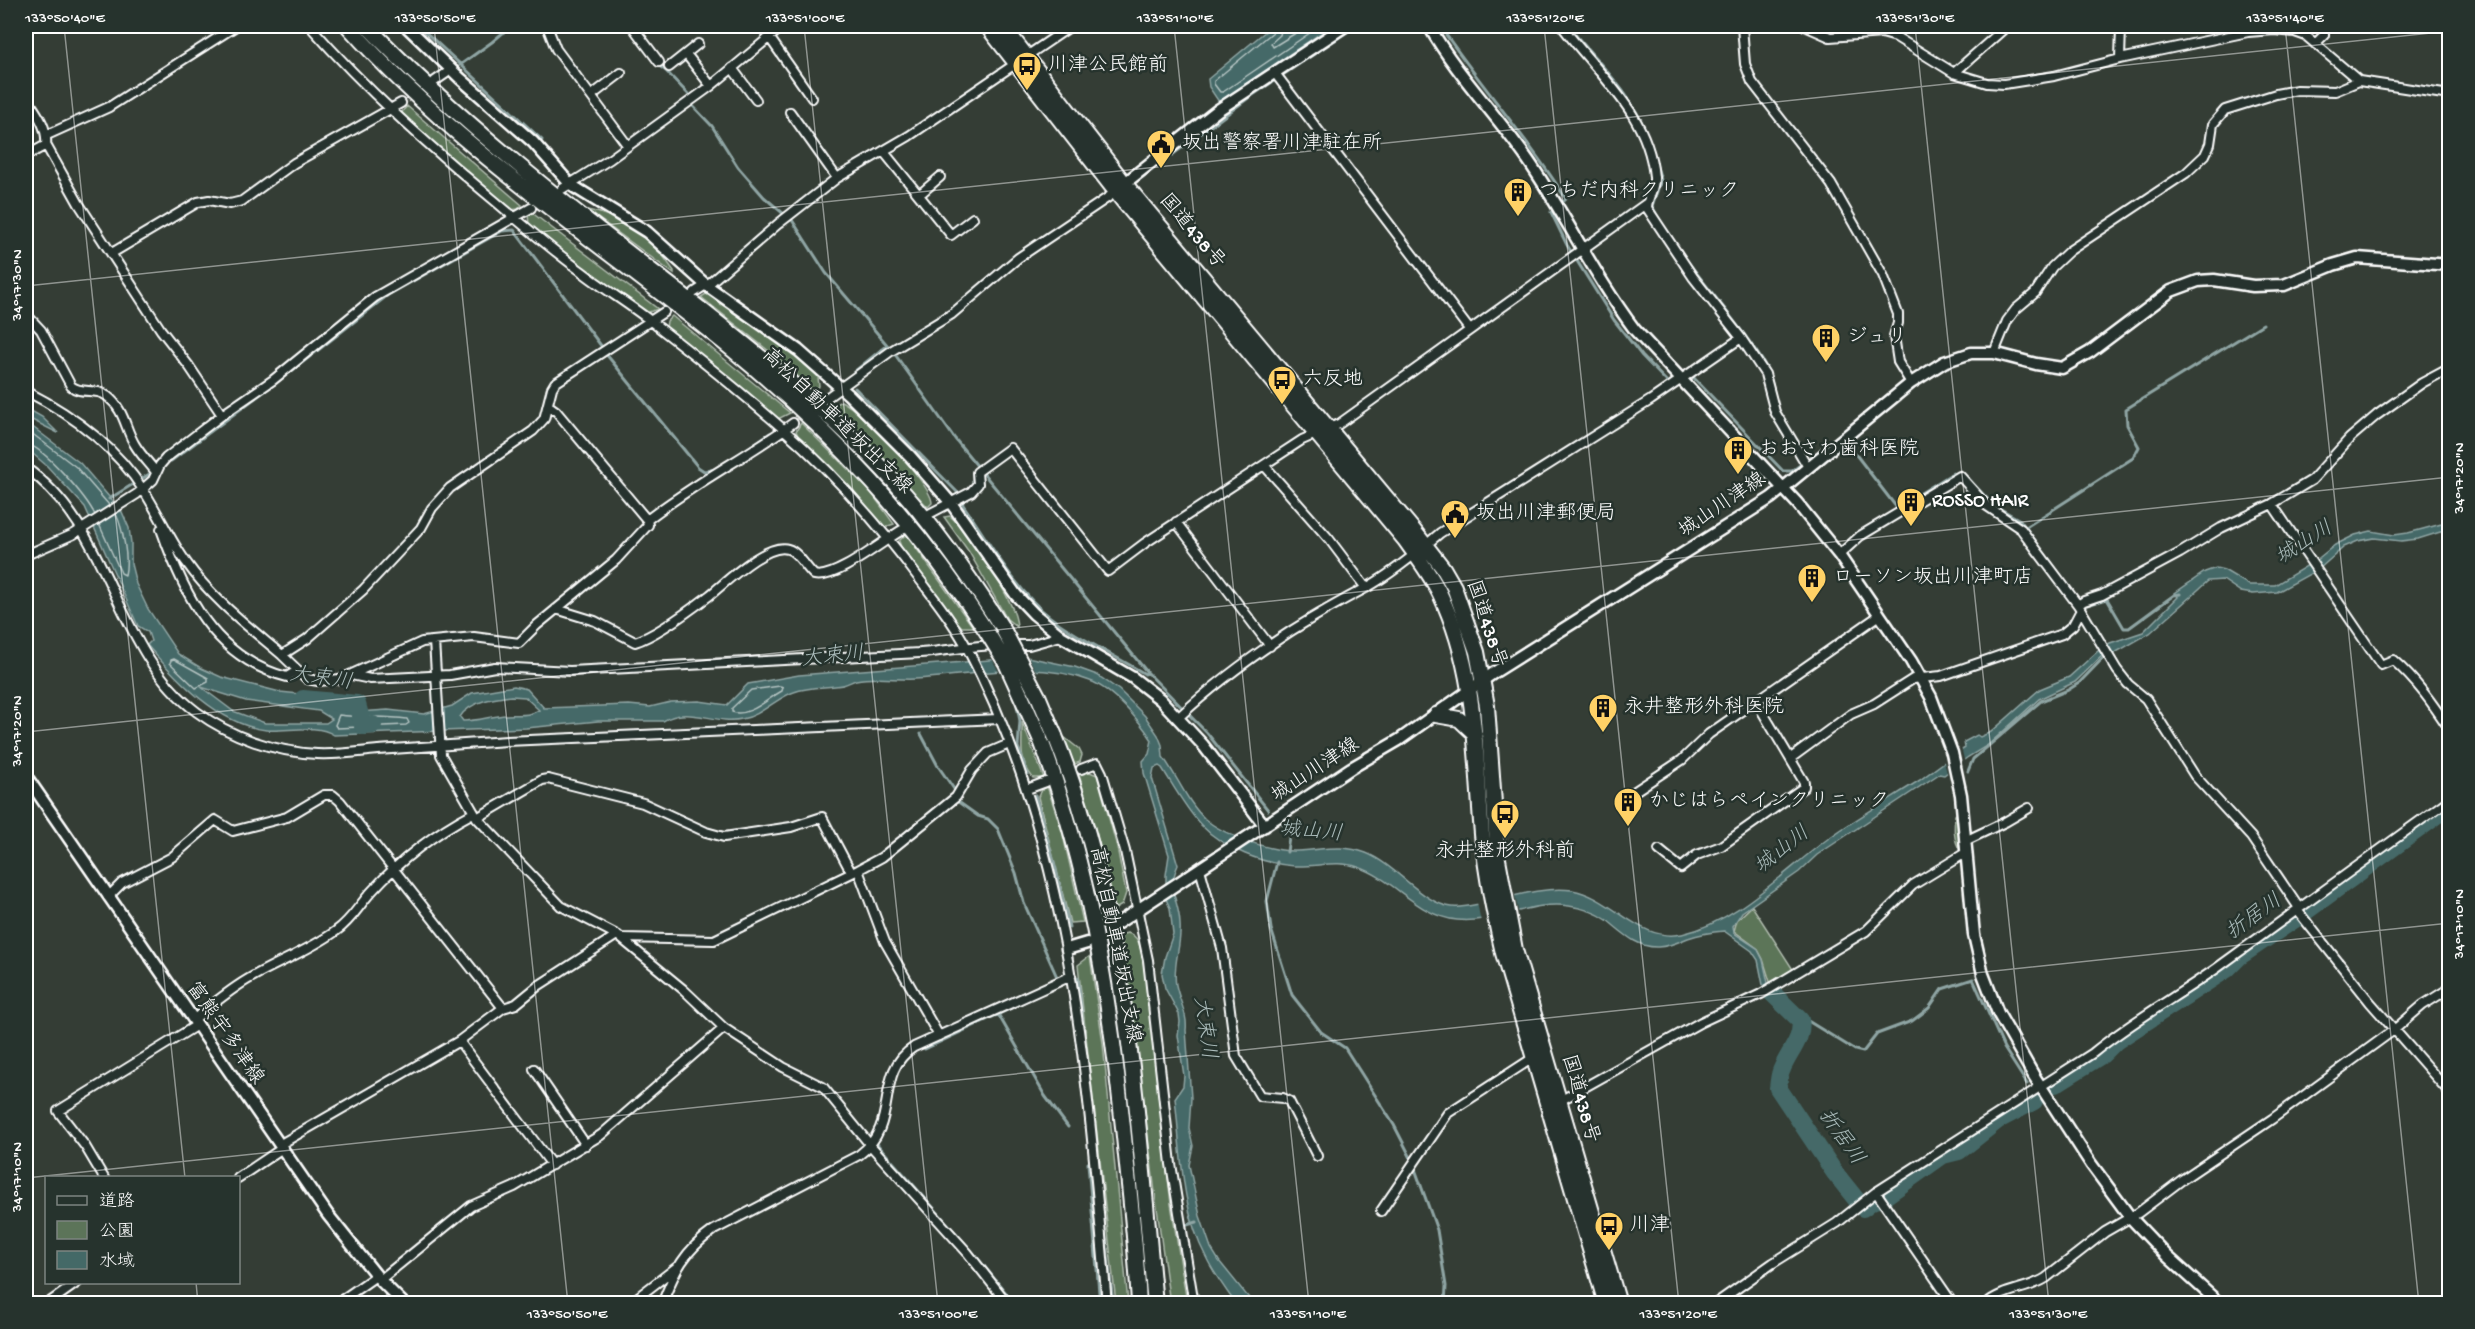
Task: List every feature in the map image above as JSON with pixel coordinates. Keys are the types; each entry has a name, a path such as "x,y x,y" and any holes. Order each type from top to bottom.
{"highway":[{"name":"高松自動車道坂出支線","path":"348,26 404,83 504,173 734,351 817,425 900,511 939,560 987,632 1006,663 1040,738 1080,857 1102,963 1118,1083 1139,1304"},
{"name":"高松自動車道坂出支線","path":"367,26 414,73 514,162 742,340 836,423 912,502 959,563 1004,631 1039,698 1055,736 1093,850 1116,960 1133,1082 1146,1207"},
{"name":"国道438号","path":"987,26 1020,59 1120,188 1454,587 1473,637 1483,681 1498,898"},
{"name":"国道438号","path":"1003,26 1020,59"},
{"name":"国道438号","path":"1421,550 1453,625 1465,662 1475,734 1481,824 1502,919 1515,950 1539,1054 1554,1104 1619,1304"},
{"path":"1436,715 1459,719 1475,734"},
{"name":"国道438号","path":"1554,1104 1606,1304"},
{"path":"1146,1207 1155,1304"},
{"path":"1146,1207 1163,1304"}],"street":[{"path":"47,135 109,107 236,26"},
{"path":"310,26 344,64 452,165 579,270 650,321 784,429 888,537 968,649 1027,789 1044,847 1067,949 1090,1127 1107,1304"},
{"path":"406,26 451,70 533,142 566,187 647,232 706,285 798,350 840,388 910,456 951,503 1016,595 1034,614 1061,636 1133,678 1184,712 1203,745 1265,826"},
{"path":"547,26 556,49 628,146"},
{"path":"632,26 660,62"},
{"path":"566,187 711,86 783,26"},
{"path":"694,292 706,285 837,178 884,152 1071,26"},
{"path":"825,399 892,350 952,314 1018,258 1120,188 1218,110 1277,75 1345,26"},
{"path":"1429,26 1459,73 1530,164 1577,254 1647,345 1783,488 1839,555 1922,679 1940,717 1952,753 1966,846 1973,931 1983,974 2006,1029 2091,1164 2130,1217 2167,1256 2220,1304"},
{"path":"930,514 976,488 977,472 1010,448 1108,571 1176,522 1308,436 1340,424 1647,203 1653,188 1654,175 1638,125 1611,82 1562,26"},
{"path":"1742,26 1745,64 1752,81 1831,184 1883,275 1898,314 1894,336 1898,363 1911,384"},
{"path":"1805,26 1830,38 1882,33 1896,37 1954,73 1987,83 2004,84 2054,76 2120,59 2248,32 2274,30 2295,32 2306,36 2359,81 2450,95"},
{"path":"1954,73 2007,26"},
{"path":"2120,59 2121,26"},
{"path":"2315,44 2324,35 2324,26"},
{"path":"769,38 812,98"},
{"path":"669,67 698,44"},
{"path":"686,54 711,86"},
{"path":"732,68 756,100"},
{"path":"435,81 451,70"},
{"path":"591,96 621,73"},
{"path":"1277,75 1469,329"},
{"path":"1994,353 2007,321 2016,309 2035,294 2052,267 2069,251 2186,173 2207,151 2213,124 2225,110 2276,94 2297,90 2335,91 2359,81"},
{"path":"26,97 40,118 47,135 46,145 79,204 161,330 222,415"},
{"path":"112,253 198,202 209,200 230,204 242,201 294,163 401,103"},
{"path":"790,112 837,178"},
{"path":"26,156 46,145"},
{"path":"884,152 951,235 973,218"},
{"path":"919,195 940,177"},
{"path":"1647,203 1650,212 1693,277 1766,374 1775,412 1806,464"},
{"path":"26,555 74,534 139,487 153,480 166,458 273,380 375,297 531,208"},
{"name":"城山川津線","path":"1118,923 1436,715 1483,681 1771,498 1806,464 1911,384 1954,358 1971,353 1994,353 2062,368 2090,352 2171,291 2198,281 2214,280 2253,286 2284,285 2357,258 2450,266"},
{"path":"282,655 307,639 363,590 421,528 432,508 450,488 533,431 544,419 555,383 664,312"},
{"path":"26,314 40,330 71,386 79,390 105,393 110,398 126,420 134,444 156,472"},
{"path":"1184,712 1237,668 1366,588 1440,534 1681,380 1741,338"},
{"path":"1791,758 1851,714 1874,704 1913,679 1941,676 2062,634 2073,625 2081,605 2180,553 2221,528 2272,504 2312,480 2350,438 2377,415 2421,383 2450,368"},
{"path":"26,392 66,414 108,447 139,487 187,564 201,580 297,671 307,679 318,681 341,679 422,642 474,637 519,643 616,560 648,525 647,520 592,452 549,406"},
{"path":"647,520 683,493 710,478 793,423"},
{"path":"1264,465 1329,539 1366,588"},
{"path":"26,468 58,497 84,527 142,649 170,690 198,713 232,733 258,744 286,751 318,755 439,744 998,717"},
{"path":"1839,555 1860,536 1960,476 1987,506 2021,529 2081,605 2109,656 2128,684 2146,699 2195,776 2251,837 2300,911 2394,1030 2450,1093"},
{"path":"2272,504 2381,665 2393,660 2406,672 2424,692 2450,730"},
{"path":"161,522 161,530 189,596 203,620 218,637 242,658 263,669 287,677 297,671"},
{"path":"1176,522 1270,646"},
{"path":"556,609 595,621 635,642 664,626 710,595 731,575 774,550 788,549 794,552 814,575 823,576 869,552 888,537 902,530"},
{"path":"1629,795 1682,760 1709,734 1880,615"},
{"path":"351,675 370,679 436,677 488,668 570,671 920,653 1029,645 1061,636"},
{"path":"434,641 439,744 444,761 475,816 561,906 619,936 684,990 724,1028 783,1067 823,1088 871,1146 967,1252 1008,1304"},
{"path":"1659,850 1681,868 1697,855 1721,846 1804,787 1804,782 1791,758 1756,701"},
{"path":"240,1177 280,1147 459,1041 503,1008 516,1004 538,986 619,936 704,941 721,938 882,857 956,796 972,770 988,753 1009,744"},
{"path":"1081,769 1097,763 1102,773 1141,908 1171,1164 1194,1304"},
{"name":"富熊宇多津線","path":"26,776 328,1215 378,1278 404,1304"},
{"path":"103,1176 86,1146 58,1111 195,1023 250,978 319,943 336,931 354,916 371,892 432,838 542,780 548,779 643,803 715,836 735,836 791,827 822,817 854,871 885,942 939,1036"},
{"path":"1027,789 1046,782"},
{"path":"108,897 122,883 172,857 215,820 233,831 287,817 324,795 333,795 396,869 503,1008"},
{"path":"1715,1304 1773,1263 1838,1223 1859,1204 1879,1196 2300,911 2450,799"},
{"path":"1554,1104 1701,1022 1765,991 1866,931 1913,885 1966,846 2029,808"},
{"path":"1198,870 1222,948 1236,1056 1260,1095 1264,1098 1283,1098 1289,1101 1317,1156"},
{"path":"1067,949 1087,944"},
{"path":"629,1304 677,1267 696,1242 714,1230 859,1155 871,1146 879,1135 894,1067 901,1056 939,1036 1071,976"},
{"path":"1986,1304 2004,1293 2036,1284 2105,1232 2272,1119 2394,1030 2423,1005 2450,988"},
{"path":"336,1304 378,1278 471,1206 514,1187 586,1145 633,1109 724,1028"},
{"path":"459,1041 552,1165"},
{"path":"1381,1210 1448,1113 1539,1054"},
{"path":"534,1069 586,1145"},
{"path":"1879,1196 1953,1304"},
{"path":"662,1304 677,1267"},
{"path":"47,1304 75,1284"}],"green space":[{"path":"407,106 522,205 518,209 510,210 402,117 402,112"},
{"path":"587,210 625,224 647,240 666,260 674,274"},
{"path":"531,212 658,309 646,313 640,310 529,225 528,214"},
{"path":"706,294 747,318 800,358 818,377 819,386 815,392 780,360 701,297"},
{"path":"672,316 790,413 778,419 773,416 666,328 667,321"},
{"path":"841,401 879,432 921,480 932,503 928,507 832,406"},
{"path":"801,423 870,491 894,524 885,527 798,436 796,431"},
{"path":"950,516 991,568 1009,602 1017,627 1007,619 969,552 944,517"},
{"path":"906,534 973,627 962,627 956,621 901,547 899,541"},
{"path":"1022,722 1044,778 1033,778 1025,764 1022,751"},
{"path":"1059,733 1079,749 1082,755 1080,762 1072,765"},
{"path":"1090,772 1097,775 1117,847 1126,893 1122,905 1115,909 1079,775"},
{"path":"1047,786 1062,831 1083,922 1070,923 1038,797"},
{"path":"1958,812 1961,850 1956,842 1955,833 1955,815"},
{"path":"1752,906 1794,971 1771,985 1757,948 1734,931 1737,920"},
{"path":"1132,934 1138,941 1144,966 1171,1204 1187,1303 1170,1303 1120,935"},
{"path":"1090,956 1103,1043 1128,1303 1116,1303 1078,965"}],"water":[{"path":"1272,26 1331,26 1219,102 1209,87 1208,79"},
{"path":"26,408 42,417 58,433 26,417"},
{"path":"26,422 80,463 122,512 129,528 131,564 136,584 148,609 178,654 221,677 280,692 319,696 341,709 358,712 388,710 424,714 452,706 472,693 514,686 527,689 544,708 629,705 650,707 671,702 699,701 727,705 748,684 799,675 1027,657 1075,667 1097,675 1119,690 1145,716 1158,735 1163,757 1187,797 1205,819 1234,836 1282,850 1347,848 1366,853 1388,866 1431,899 1452,907 1480,904 1538,891 1572,890 1587,894 1639,926 1667,935 1682,934 1703,927 1741,907 1829,838 1920,780 1965,748 1964,742 1977,735 1980,737 1991,732 2040,689 2069,677 2110,643 2143,632 2178,597 2175,593 2205,572 2216,568 2224,570 2249,585 2275,585 2315,561 2335,545 2355,535 2371,531 2394,535 2449,522 2450,529 2418,539 2401,541 2374,538 2358,541 2344,547 2319,569 2277,592 2253,594 2241,592 2223,580 2208,581 2150,633 2113,654 2102,656 2075,682 2039,699 1988,745 1944,775 1939,774 1817,855 1799,872 1742,912 1733,926 1734,933 1757,948 1763,960 1768,983 1789,1007 1785,1009 1763,985 1758,960 1752,951 1724,931 1697,935 1670,945 1650,947 1624,934 1598,915 1569,906 1541,906 1485,919 1457,920 1443,917 1418,905 1383,880 1358,867 1342,864 1283,865 1232,848 1210,834 1201,825 1185,805 1162,768 1159,766 1154,768 1152,778 1178,865 1173,882 1180,932 1175,977 1186,1024 1191,1098 1189,1128 1193,1146 1189,1165 1200,1216 1211,1248 1253,1303 1236,1304 1213,1269 1198,1239 1191,1220 1183,1179 1175,1098 1183,1086 1184,1076 1178,1035 1180,1022 1179,1014 1165,988 1162,974 1173,934 1170,908 1166,899 1169,855 1144,773 1143,761 1149,754 1152,740 1133,715 1107,691 1090,681 1069,674 1025,670 1003,671 915,679 863,679 843,685 806,689 787,695 749,717 732,720 682,715 663,721 598,721 526,728 334,735 319,729 266,730 249,726 215,710 185,686 147,645 151,641 148,632 138,626 85,507 47,466 26,448","holes":["201,687 246,701 319,711 332,719 326,723 265,723 233,711","511,696 525,697 539,710 527,714 469,721 463,721 460,717 476,704"]}],"pier":[{"path":"1027,654 1037,673 1000,674 991,657"},
{"path":"1961,747 1965,763 1948,776 1943,758"},
{"path":"1515,895 1519,915 1481,922 1477,902"}],"waterway":[{"path":"419,26 542,140"},
{"path":"460,65 511,26"},
{"path":"627,26 633,33"},
{"path":"1140,179 1247,99 1356,26"},
{"path":"1440,26 1551,176 1566,199 1563,202"},
{"path":"1568,26 1622,90 1646,133"},
{"path":"657,64 690,96"},
{"path":"692,105 712,126 738,167 764,197 785,215"},
{"path":"1653,154 1661,180 1652,206 1677,246 1735,321 1766,366 1778,408 1791,432"},
{"path":"1551,212 1567,245 1614,320 1642,356 1669,384"},
{"path":"792,220 826,273 894,353 955,439 1147,672"},
{"path":"171,461 289,373 388,295 502,231 514,230 602,347"},
{"path":"2026,527 2133,458 2139,447 2127,425 2126,409 2263,324"},
{"path":"854,372 887,345"},
{"path":"606,354 698,467 704,471 716,469"},
{"path":"1693,377 1783,471 1792,471 1836,439"},
{"path":"855,388 960,495"},
{"path":"732,459 770,433"},
{"path":"1847,443 1897,508 1953,473"},
{"path":"973,486 973,473 976,470"},
{"path":"109,499 151,473"},
{"path":"1969,479 1992,504 2020,520 2078,599 2087,605 2107,599 2124,628 2129,628 2174,595 2180,594"},
{"path":"962,499 963,505 1003,564 1037,606 1085,640 1145,674 1147,672 1207,733 1268,810"},
{"path":"1968,771 1973,759 2041,701 2079,683 2106,655"},
{"path":"1010,687 1016,701 1020,721 1018,747 1028,774"},
{"name":"大束川","path":"303,699 357,704 363,726 373,725"},
{"path":"921,734 938,766 956,792"},
{"path":"1035,795 1056,869 1069,927"},
{"path":"957,801 978,816 988,819 998,829 1016,873 1024,903 1057,977"},
{"name":"折居川","path":"2055,1084 2103,1054 2116,1041 2227,969 2240,956 2298,917 2450,806"},
{"name":"城山川","path":"1283,824 1290,830 1287,852"},
{"path":"1277,862 1267,901 1271,929 1292,995 1321,1032 1345,1048 1394,1125 1411,1158"},
{"path":"1078,978 1113,1304"},
{"path":"1800,1020 1808,1021 1855,1050 1863,1052 1877,1034 1912,1021 1929,1008 1942,989 1973,979 2004,1048 2027,1084"},
{"path":"925,1049 1060,985"},
{"name":"折居川","path":"1771,992 1800,1020 1801,1027 1798,1039 1781,1071 1778,1088 1835,1173 1863,1208 1872,1201 1884,1197 1943,1155 1959,1151 1998,1120 2034,1101"},
{"path":"998,1014 1045,1096 1068,1127"},
{"path":"877,1144 971,1250 1015,1304"},
{"path":"1088,1163 1100,1304"},
{"path":"1415,1169 1437,1230 1446,1286 1445,1304"},
{"path":"1187,1225 1197,1222"},
{"path":"1179,1227 1177,1227 1190,1304"}],"tunnel":[{"path":"401,103 430,84"}],"place":[{"name":"川津公民館前","path":"1027,92"},
{"name":"坂出警察署川津駐在所","path":"1161,170"},
{"name":"つちだ内科クリニック","path":"1518,218"},
{"name":"ジュリ","path":"1826,364"},
{"name":"六反地","path":"1282,406"},
{"name":"おおさわ歯科医院","path":"1738,476"},
{"name":"ROSSO HAIR","path":"1911,528"},
{"name":"坂出川津郵便局","path":"1455,540"},
{"name":"ローソン坂出川津町店","path":"1812,604"},
{"name":"永井整形外科医院","path":"1603,734"},
{"name":"かじはらペインクリニック","path":"1628,828"},
{"name":"永井整形外科前","path":"1505,840"},
{"name":"川津","path":"1609,1252"}]}
